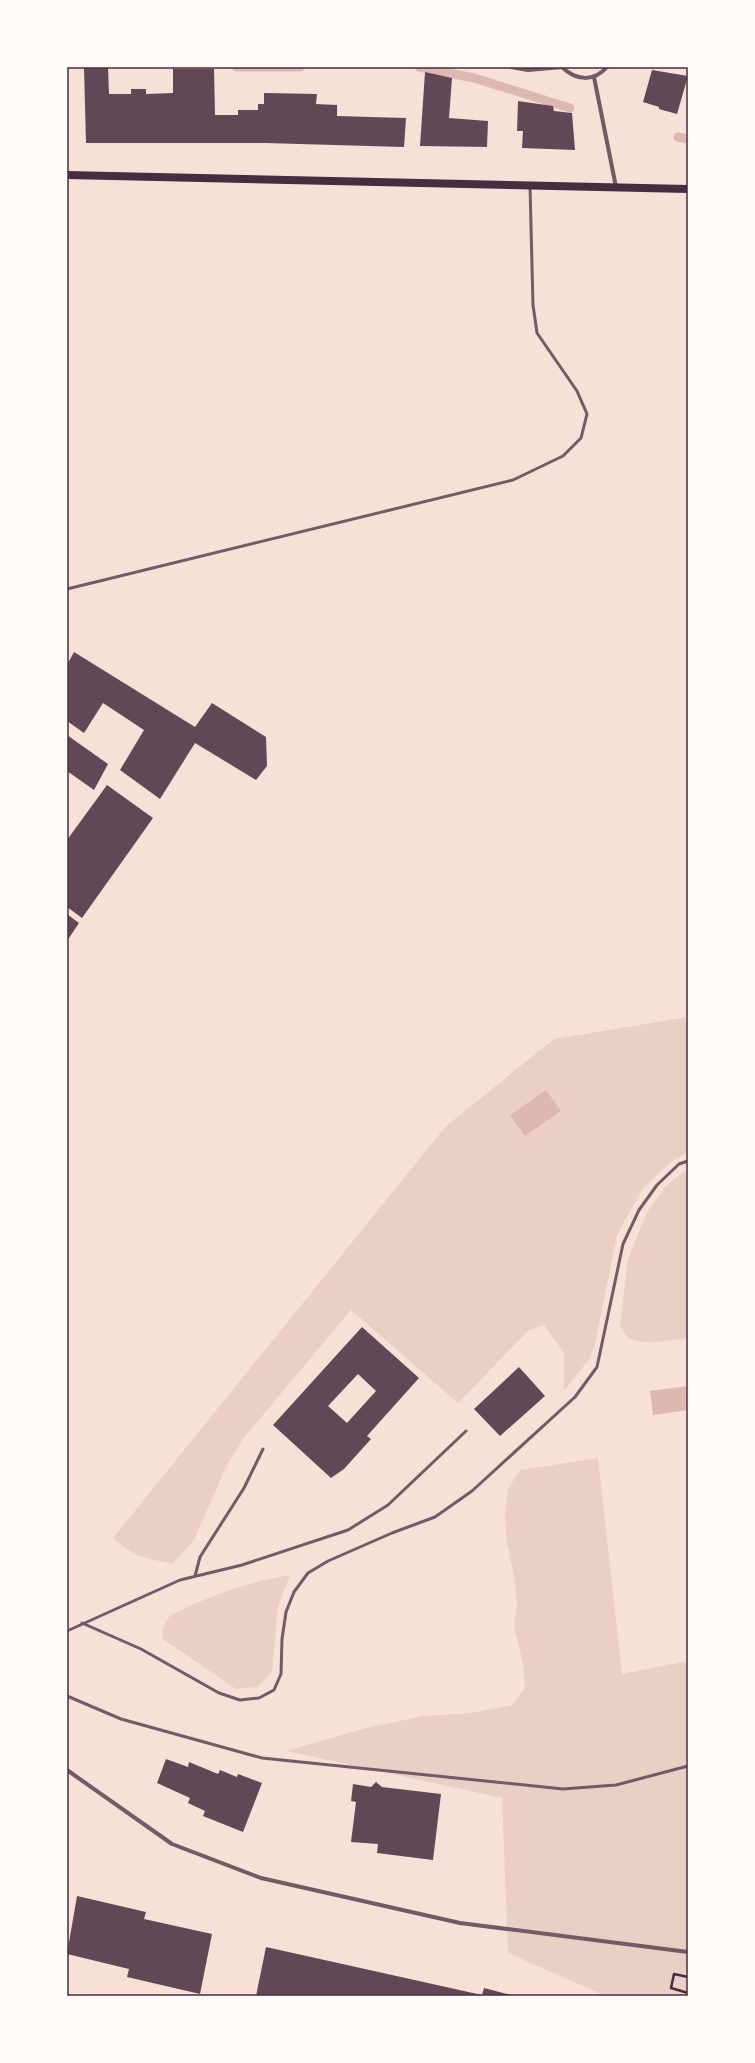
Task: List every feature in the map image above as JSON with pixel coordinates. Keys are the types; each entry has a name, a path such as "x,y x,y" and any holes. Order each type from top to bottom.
{"main road":[{"path":"67,175 688,189"}],"street":[{"path":"511,67 528,70 562,67 576,78 594,77 602,73 608,67"},
{"path":"594,77 616,187"},
{"path":"67,1770 172,1844 261,1878 460,1923 688,1952"}],"lane":[{"path":"67,589 513,480 563,456 582,438 587,414 577,392 537,333 532,305 530,186"},
{"path":"82,1623 141,1650 219,1693 240,1700 259,1698 274,1690 281,1674 282,1639 286,1612 294,1592 308,1573 328,1561 371,1542 435,1517 472,1491 575,1397 597,1367 624,1244 638,1210 657,1184 679,1164 688,1161"},
{"path":"67,1631 180,1580 242,1565 348,1530 388,1505 466,1431"},
{"path":"195,1576 200,1557 244,1488 263,1449"},
{"path":"67,1696 121,1719 262,1758 564,1789 616,1785 688,1766"}],"path":[{"path":"688,1977 674,1974 671,1988 688,1993"}],"shaded area":[{"path":"688,1017 688,1152 671,1162 643,1188 617,1235 595,1344 590,1358 564,1391 564,1353 544,1325 529,1330 458,1403 351,1310 243,1439 225,1469 194,1540 173,1563 148,1559 127,1549 113,1538 446,1126 554,1039"},
{"path":"546,1090 561,1111 525,1136 510,1115"},
{"path":"688,1170 688,1338 654,1342 640,1342 633,1340 627,1336 620,1327 628,1259 647,1212 665,1187"},
{"path":"688,1386 688,1410 653,1415 650,1391"},
{"path":"598,1458 622,1674 688,1661 688,1996 606,1996 508,1953 502,1798 287,1751 362,1729 423,1716 471,1713 513,1705 525,1687 523,1664 514,1626 517,1605 515,1583 506,1536 505,1512 508,1489 520,1470"},
{"path":"290,1575 278,1606 272,1672 258,1687 236,1689 164,1640 162,1633 163,1627 171,1615 229,1590 259,1581"}],"building":[{"path":"108,67 109,94 131,94 131,89 146,89 146,94 173,93 173,69 214,69 215,115 238,115 238,110 258,110 258,104 264,104 264,93 317,94 316,104 337,105 337,116 406,118 404,147 265,143 86,143 84,68"},
{"path":"652,70 688,76 677,114 659,109 659,107 643,102"},
{"path":"425,72 452,78 449,118 488,121 487,147 420,146"},
{"path":"518,101 553,106 554,111 572,113 575,150 522,148 523,131 517,131"},
{"path":"74,652 195,727 212,703 266,737 267,766 256,780 195,743 160,799 120,770 144,730 103,703 84,733 67,721 67,665"},
{"path":"67,735 108,764 94,790 67,771"},
{"path":"107,785 153,818 82,918 67,907 67,840"},
{"path":"67,914 79,923 67,941"},
{"path":"362,1327 419,1378 367,1436 371,1439 344,1469 331,1478 273,1425","holes":["358,1374 376,1391 347,1423 328,1406"]},
{"path":"519,1367 545,1396 500,1436 474,1409"},
{"path":"166,1759 188,1767 189,1762 218,1774 220,1770 237,1777 238,1774 262,1783 243,1832 203,1816 205,1811 188,1803 190,1798 157,1783"},
{"path":"376,1782 382,1787 441,1794 433,1860 377,1853 378,1844 351,1842 356,1802 351,1801 353,1784 371,1787"},
{"path":"77,1896 146,1912 144,1919 212,1934 200,1994 127,1977 129,1969 67,1954"},
{"path":"266,1947 482,1995 484,1988 515,1996 256,1996"}],"waterway":[{"path":"237,67 300,67"},
{"path":"419,67 474,78 570,108"},
{"path":"678,137 688,139"}]}
